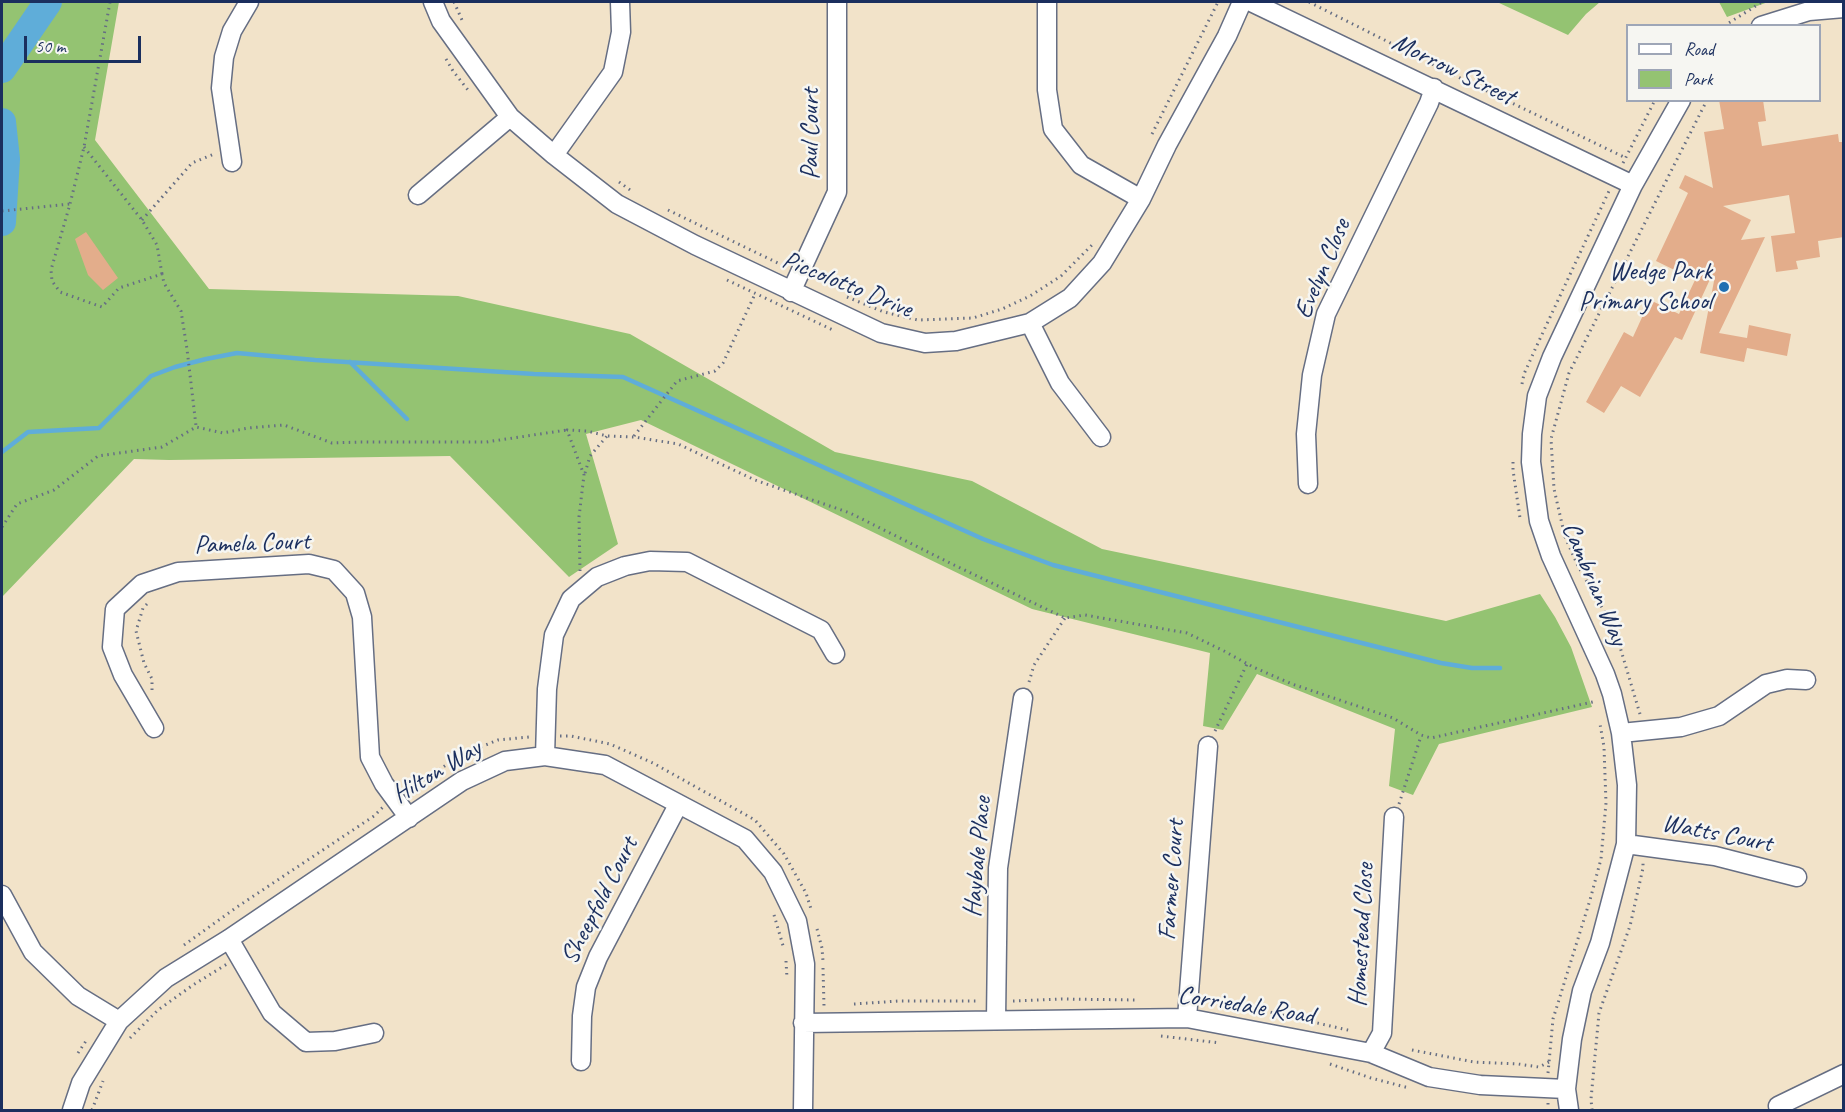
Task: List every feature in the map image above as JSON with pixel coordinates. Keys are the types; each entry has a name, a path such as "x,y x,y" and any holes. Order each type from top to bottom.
{"street":[{"path":"230,155 221,88 224,57 232,31 249,2"},
{"name":"Piccolotto Drive","path":"434,2 441,21 510,117 617,204 791,292 881,333 925,343 956,341 1030,323 1070,298 1102,263 1141,199 1167,145 1227,36 1242,2"},
{"path":"554,155 614,72 621,32 620,2"},
{"name":"Paul Court","path":"791,292 837,192 837,2"},
{"path":"1047,2 1047,90 1053,129 1081,165 1141,199"},
{"name":"Morrow Street","path":"1251,2 1633,185"},
{"path":"1767,24 1809,11 1844,8"},
{"name":"Evelyn Close","path":"1308,484 1306,434 1312,375 1326,314 1434,88"},
{"name":"Cambrian Way","path":"1569,1110 1566,1089 1572,1039 1582,991 1635,845 1621,733 1613,698 1605,674 1551,556 1539,521 1531,462 1532,434 1537,396 1552,357 1633,185 1680,102"},
{"path":"418,195 510,117"},
{"path":"1030,323 1060,383 1101,437"},
{"path":"545,756 547,689 554,635 572,599 580,591 597,577 625,566 650,561 687,562 821,630 836,654"},
{"name":"Pamela Court","path":"154,728 123,675 112,647 115,609 142,584 178,572 309,564 334,570 355,593 362,617 370,757 384,784 385,802 409,818"},
{"path":"1621,733 1681,727 1719,716 1766,684 1787,679 1806,680"},
{"name":"Haybale Place","path":"996,1020 998,868 1023,698"},
{"name":"Farmer Court","path":"1187,1018 1208,746"},
{"name":"Hilton Way","path":"72,1110 81,1083 119,1021 166,978 229,939 462,781 505,761 545,756 605,765 745,839 772,872 797,921 805,964 803,1110"},
{"name":"Sheepfold Court","path":"581,1061 582,1016 586,987 598,957 678,805"},
{"name":"Homestead Close","path":"1371,1053 1382,1033 1394,817"},
{"name":"Watts Court","path":"1635,845 1715,856 1797,877"},
{"path":"2,895 33,952 78,996 119,1021"},
{"path":"229,939 272,1013 306,1042 335,1041 374,1033"},
{"name":"Corriedale Road","path":"803,1023 1187,1018 1371,1053 1429,1077 1480,1085 1566,1089"},
{"path":"1778,1106 1844,1074"}],"path":[{"path":"110,2 84,147 51,270 52,281 60,292 102,307 119,288 162,274"},
{"path":"454,2 466,28"},
{"path":"1150,139 1218,2"},
{"path":"1309,2 1626,158"},
{"path":"1727,24 1762,2"},
{"path":"442,52 453,71 473,96"},
{"path":"1640,731 1640,714 1615,630 1564,537 1554,489 1551,438 1569,374 1706,102"},
{"path":"84,147 142,220 157,245 164,283 181,311 196,427"},
{"path":"142,220 192,163 230,155"},
{"path":"612,178 641,197"},
{"path":"2,211 70,204"},
{"path":"664,208 799,274"},
{"path":"845,296 884,312 918,320 973,318 1002,309 1030,296 1061,276 1092,245"},
{"path":"723,279 838,332"},
{"path":"634,437 677,381 715,371 723,363 755,294"},
{"path":"2,527 17,504 54,490 98,456 162,447 196,427 223,433 284,425 332,443 360,441 486,442 567,430 587,432 678,444 755,480 850,513 962,570 1065,618 1085,615 1187,633 1292,684 1393,718 1421,735 1431,738 1440,738 1613,698"},
{"path":"567,430 584,475"},
{"path":"580,591 579,517 584,475 590,456 607,436"},
{"path":"150,600 144,608 136,631 144,663 152,680 153,699"},
{"path":"1023,698 1034,665 1065,618"},
{"path":"1208,746 1247,664"},
{"path":"1394,817 1421,735"},
{"path":"181,948 237,907 374,816 385,802 461,755 498,740 546,736 571,736 610,744 653,763 754,820 783,854 806,893 813,915"},
{"path":"1592,1110 1599,1013 1630,926 1643,868 1635,845"},
{"path":"772,910 786,958 787,980"},
{"path":"816,926 822,948 823,1023"},
{"path":"128,1041 133,1033 159,1010 239,955"},
{"path":"1151,1036 1224,1043"},
{"path":"76,1058 87,1039"},
{"path":"1327,1063 1414,1089"},
{"path":"92,1110 106,1073"},
{"path":"1539,1104 1548,1105"}],"green space":[{"path":"2,2 119,2 95,140 209,289 458,296 630,334 835,452 972,481 1102,549 1446,621 1540,594 1571,647 1592,707 1439,744 1413,795 1389,786 1395,729 1257,674 1223,730 1203,726 1210,653 1032,609 641,420 586,434 618,544 569,577 450,456 134,459 2,597"},
{"path":"1497,2 1600,2 1568,35"},
{"path":"1719,2 1768,2 1727,17"}],"building":[{"path":"1719,102 1763,102 1766,121 1758,122 1762,146 1838,134 1839,142 1844,142 1844,237 1818,241 1820,257 1796,261 1798,269 1776,272 1771,236 1795,233 1789,195 1723,206 1751,220 1741,240 1765,237 1719,333 1747,338 1749,325 1791,334 1787,356 1747,348 1744,362 1700,353 1715,276 1712,275 1682,340 1675,337 1640,397 1621,386 1604,413 1586,402 1624,332 1633,337 1650,300 1679,314 1695,280 1656,261 1688,193 1679,188 1685,175 1713,188 1704,132 1724,129"},
{"path":"86,232 118,278 103,290 88,275 75,239"}],"waterway":[{"path":"2,69 48,2"},
{"path":"2,122 6,159 2,222"},
{"path":"2,452 28,432 99,428 151,376 175,367 237,353 534,374 623,377 983,539 1053,565 1441,663 1472,668 1500,668"},
{"path":"350,362 407,419"}],"place":[{"name":"Wedge Park Primary School","path":"1724,287"}]}
